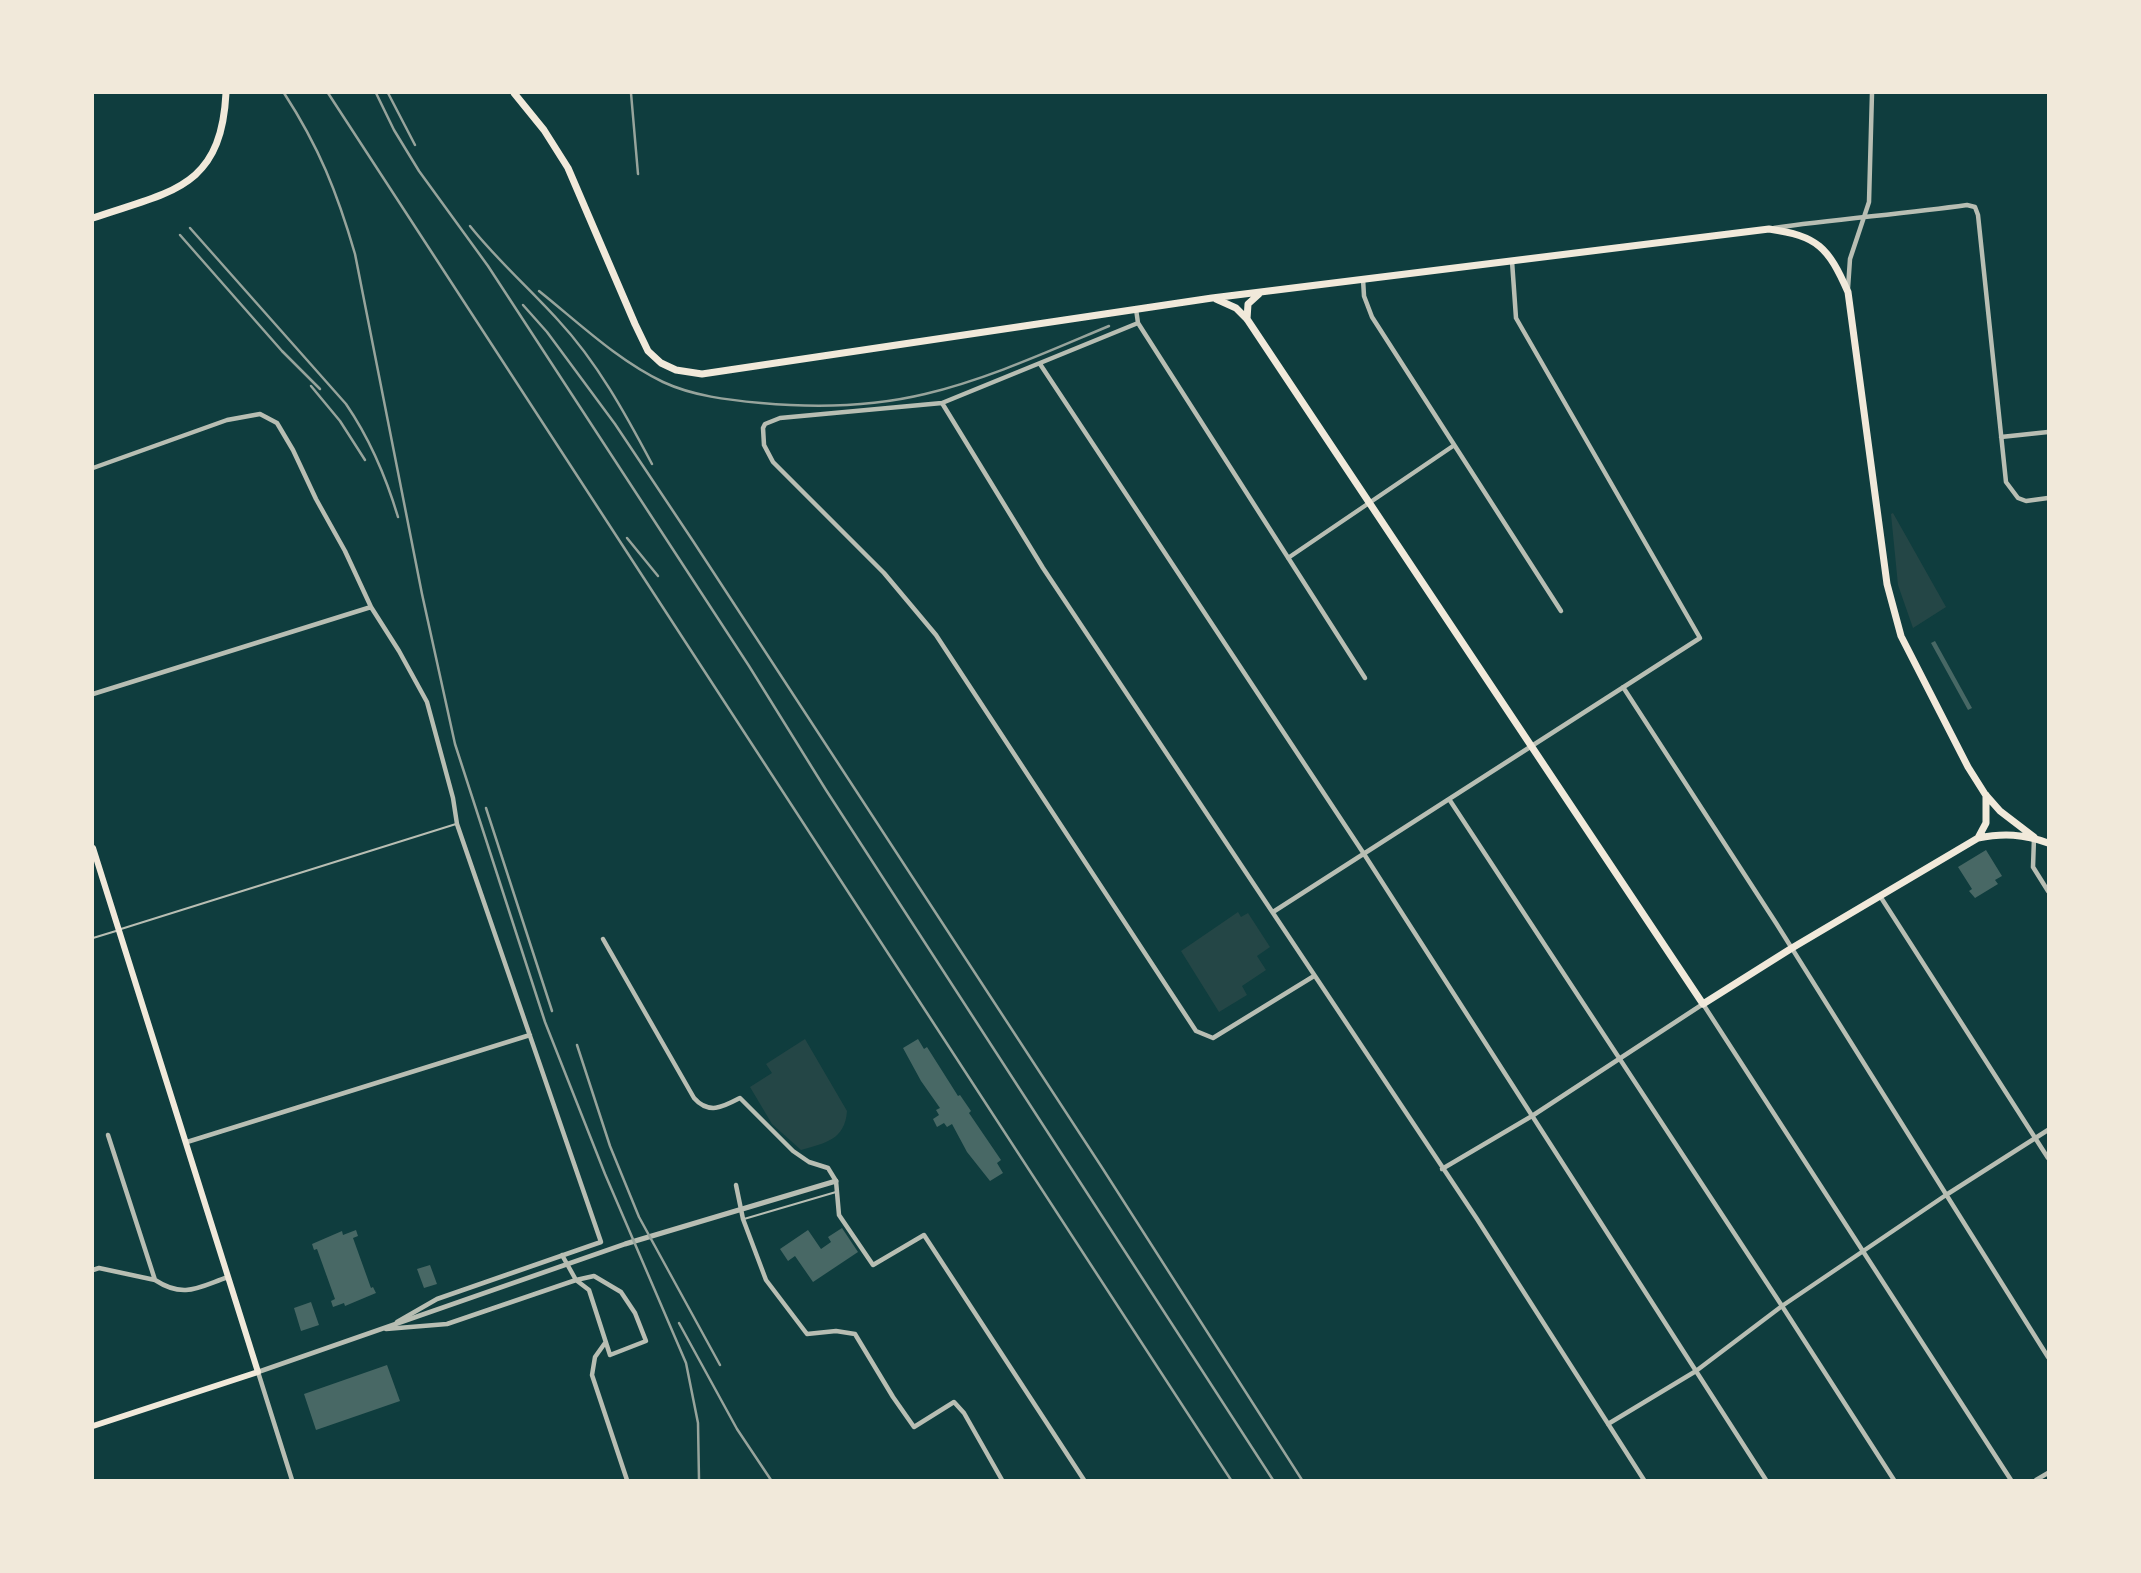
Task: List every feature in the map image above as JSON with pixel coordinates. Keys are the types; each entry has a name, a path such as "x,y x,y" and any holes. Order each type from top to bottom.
{"main road":[{"path":"93,218 162,194 202,171 222,132 226,93"},
{"path":"514,93 544,130 568,168 648,351 661,363 676,370 702,374 1363,278 1769,229 1796,233 1811,239 1833,262 1847,292 1892,607 1901,636 1968,767 1985,794 2000,811 2034,837 2048,843"},
{"path":"1247,319 1248,304 1252,298 1264,291"},
{"path":"1212,298 1227,302 1247,319 1703,1004 1978,838 2012,834 2034,837"},
{"path":"1978,838 1986,823 1985,794"},
{"path":"93,848 258,1372 93,1426"}],"street":[{"path":"1847,292 1850,259 1869,202 1872,93"},
{"path":"1769,229 1967,205 1975,207 2006,482 2018,498 2026,501 2048,498"},
{"path":"1273,912 1700,638 1516,318 1512,260"},
{"path":"1363,278 1364,296 1372,317 1561,611"},
{"path":"1136,309 1138,323 1365,678"},
{"path":"1138,323 942,403 780,418 765,424 764,445 779,469 884,573 936,635 1196,1031 1213,1038 1314,976"},
{"path":"1040,364 1364,854 1766,1480"},
{"path":"942,403 1043,568 1477,1219 1644,1480"},
{"path":"93,468 198,429 254,415 269,417 282,432 345,551 370,607 400,651 427,702 453,798 457,824 601,1242 437,1299 384,1329"},
{"path":"2001,437 2048,432"},
{"path":"1288,558 1454,446"},
{"path":"93,694 370,607"},
{"path":"1623,687 1792,948 2048,1357"},
{"path":"1448,799 1783,1306 1894,1480"},
{"path":"2034,837 2033,867 2048,891"},
{"path":"1880,896 2048,1158"},
{"path":"603,939 694,1098 700,1105 712,1109 740,1098 793,1151 809,1162 828,1168 835,1181 839,1215 873,1265 924,1235 1084,1480"},
{"path":"1442,1169 1532,1116 1703,1004 2011,1480"},
{"path":"187,1142 530,1035"},
{"path":"1608,1424 1696,1371 1783,1306 1946,1195 2048,1130"},
{"path":"108,1135 156,1280"},
{"path":"292,1480 258,1372 625,1244 835,1181"},
{"path":"736,1185 743,1219 766,1280 807,1334 835,1331 855,1334 914,1427 954,1402 964,1413 1002,1480"},
{"path":"384,1329 447,1324 576,1280 594,1276 621,1292 635,1313 646,1341 610,1355 589,1290 576,1280 562,1255"},
{"path":"93,1270 99,1268 156,1280 169,1289 188,1291 229,1276"},
{"path":"605,1342 595,1357 592,1375 627,1480"},
{"path":"2036,1480 2048,1472"}],"lane":[{"path":"93,938 457,824"},
{"path":"743,1219 837,1192"}],"shaded area":[{"path":"1893,513 1946,607 1913,628 1898,585"},
{"path":"1238,912 1241,917 1248,913 1270,947 1257,956 1266,970 1242,986 1247,995 1219,1012 1181,951"},
{"path":"805,1039 847,1111 838,1134 826,1142 801,1150 772,1124 750,1087 772,1073 766,1064"}],"building":[{"path":"1935,641 1972,708 1968,710 1931,643"},
{"path":"1986,850 2002,876 1995,880 1998,884 1975,898 1958,867"},
{"path":"918,1039 924,1049 927,1047 958,1096 960,1095 971,1111 969,1113 1001,1160 997,1163 1003,1173 990,1181 967,1152 952,1124 947,1127 944,1123 937,1127 933,1119 939,1115 936,1110 940,1108 903,1048"},
{"path":"842,1228 858,1252 813,1282 795,1256 788,1261 780,1249 808,1230 821,1249 831,1242 828,1237"},
{"path":"356,1230 358,1236 353,1238 371,1288 373,1287 376,1293 345,1306 344,1303 333,1307 331,1301 335,1299 317,1249 314,1250 312,1244 342,1231 343,1235"},
{"path":"430,1265 437,1284 424,1288 417,1269"},
{"path":"311,1302 319,1325 301,1331 294,1308"},
{"path":"387,1365 400,1401 316,1430 304,1394"}],"railway":[{"path":"284,93 326,170 355,254 422,594 455,744 545,1022 605,1174 686,1363 698,1423 699,1480"},
{"path":"328,93 1231,1480"},
{"path":"376,93 419,171 488,266 749,666 826,790 1273,1480"},
{"path":"388,93 415,145"},
{"path":"631,93 638,174"},
{"path":"470,226 572,336 621,407 652,464"},
{"path":"190,228 346,404 376,459 398,517"},
{"path":"180,235 282,351 320,389"},
{"path":"539,291 614,352 663,382 711,397 782,405 864,404 925,394 995,372 1109,326"},
{"path":"523,305 547,332 615,424 693,541 1101,1166 1302,1480"},
{"path":"311,386 340,421 365,460"},
{"path":"627,538 658,576"},
{"path":"486,808 552,1011"},
{"path":"577,1045 610,1146 639,1217 720,1365"},
{"path":"679,1323 737,1429 771,1480"}]}
